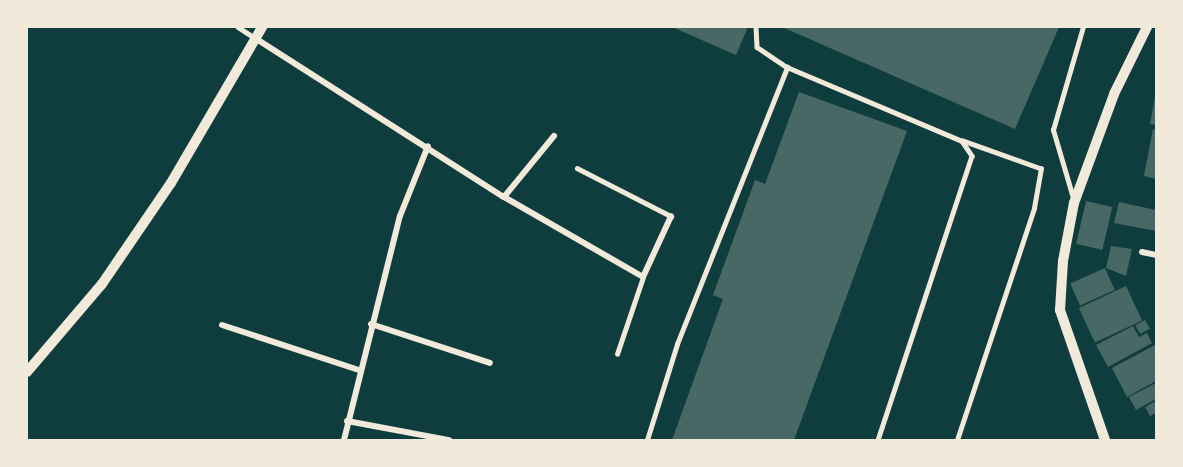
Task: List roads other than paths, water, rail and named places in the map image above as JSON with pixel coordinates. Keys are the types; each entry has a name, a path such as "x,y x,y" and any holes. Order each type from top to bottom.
{"street":[{"path":"27,372 102,284 158,202 262,27"},
{"path":"1105,440 1060,310 1063,261 1074,203 1114,94 1147,27"},
{"path":"255,38 504,197 643,277 671,216"},
{"path":"504,197 554,136"},
{"path":"344,440 359,370 400,216 428,147"},
{"path":"1142,252 1156,255"},
{"path":"371,324 490,363"},
{"path":"222,325 359,370"},
{"path":"347,421 449,440"}],"lane":[{"path":"238,27 255,38"},
{"path":"756,27 757,46 787,67 962,141 1041,169 1034,208 957,440"},
{"path":"1074,203 1053,130 1083,27"},
{"path":"647,440 677,344 787,67"},
{"path":"878,440 972,156 962,141"},
{"path":"577,168 671,216"},
{"path":"617,354 643,277"}]}
